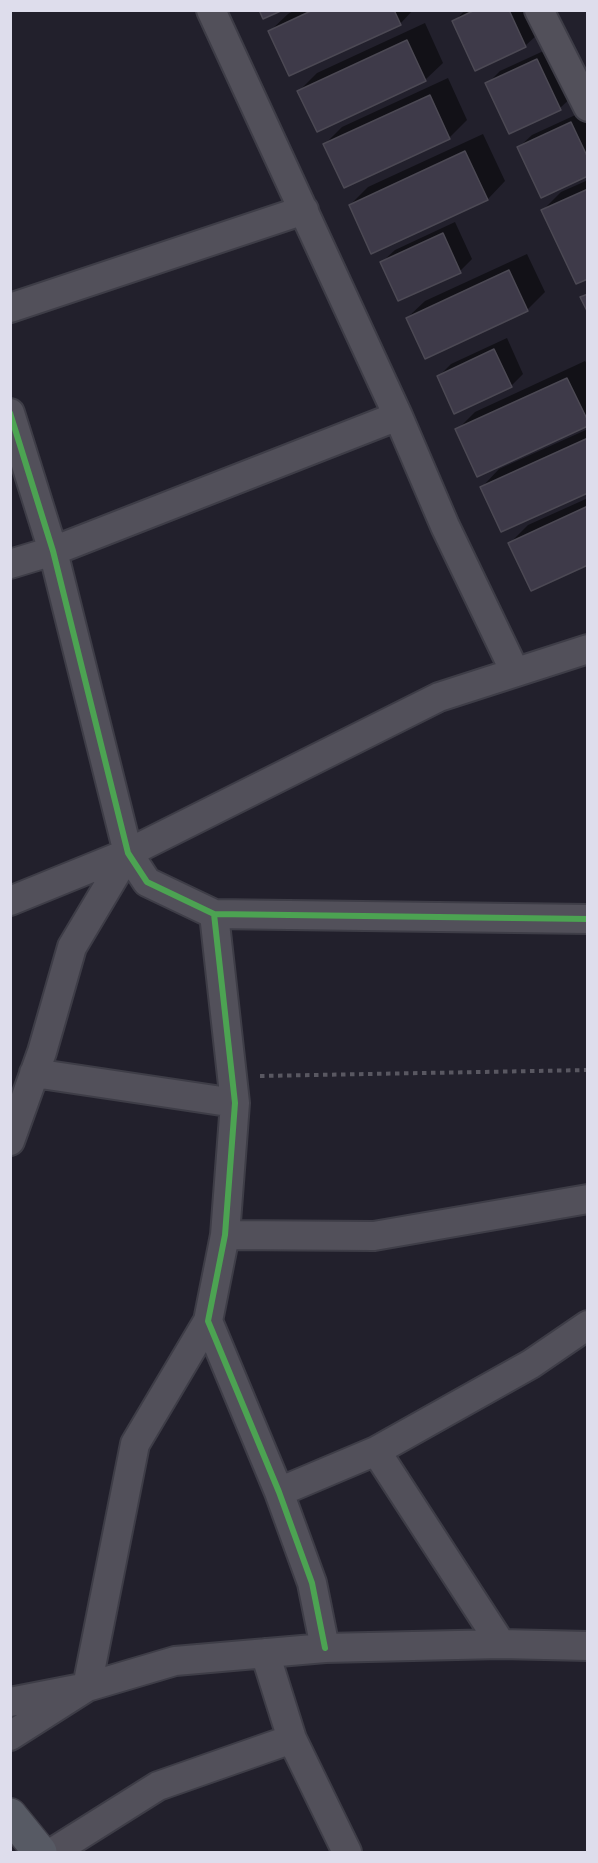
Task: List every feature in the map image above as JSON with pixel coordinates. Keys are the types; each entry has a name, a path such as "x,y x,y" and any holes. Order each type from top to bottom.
{"main road":[{"path":"10,1815 40,1852"}],"street":[{"path":"211,10 398,416 445,526 515,672"},
{"path":"539,10 588,107"},
{"path":"10,308 304,210"},
{"path":"10,413 53,551 128,853 147,882 214,914 588,920"},
{"path":"10,564 53,551 398,416"},
{"path":"10,901 128,853 439,697 587,649"},
{"path":"10,1141 34,1073 72,947 128,853"},
{"path":"10,1736 87,1687 135,1444 208,1321 225,1235 233,1090 214,914"},
{"path":"34,1073 233,1090"},
{"path":"225,1235 374,1236 588,1199"},
{"path":"208,1321 279,1492 312,1583 325,1648"},
{"path":"279,1492 376,1451 531,1364 588,1324"},
{"path":"376,1451 501,1644"},
{"path":"10,1702 87,1687 175,1661 325,1648 501,1644 588,1646"},
{"path":"264,1653 292,1739 347,1852"},
{"path":"53,1852 158,1786 292,1739"}],"path":[{"path":"233,1090 588,1070"}],"building":[{"path":"259,10 283,10 263,19"},
{"path":"313,10 394,10 401,25 289,76 268,31"},
{"path":"475,10 509,10 526,47 475,71 452,21"},
{"path":"407,40 426,81 317,132 297,91"},
{"path":"537,59 561,110 509,134 485,83"},
{"path":"430,95 450,139 344,188 323,144"},
{"path":"571,122 588,158 588,176 541,198 517,147"},
{"path":"465,151 488,200 371,254 349,205"},
{"path":"588,189 588,279 576,284 541,210"},
{"path":"443,233 461,273 398,301 380,262"},
{"path":"509,270 528,311 425,359 406,318"},
{"path":"588,294 588,313 580,297"},
{"path":"494,349 512,387 454,414 437,376"},
{"path":"567,378 588,421 588,426 477,477 455,429"},
{"path":"588,438 588,493 501,532 480,487"},
{"path":"588,506 588,565 531,591 508,543"}],"cycle path":[{"path":"10,413 53,551 128,853 147,882 214,914 588,919"},
{"path":"214,914 235,1103 225,1235 208,1321 279,1492 312,1583 325,1648"}]}
